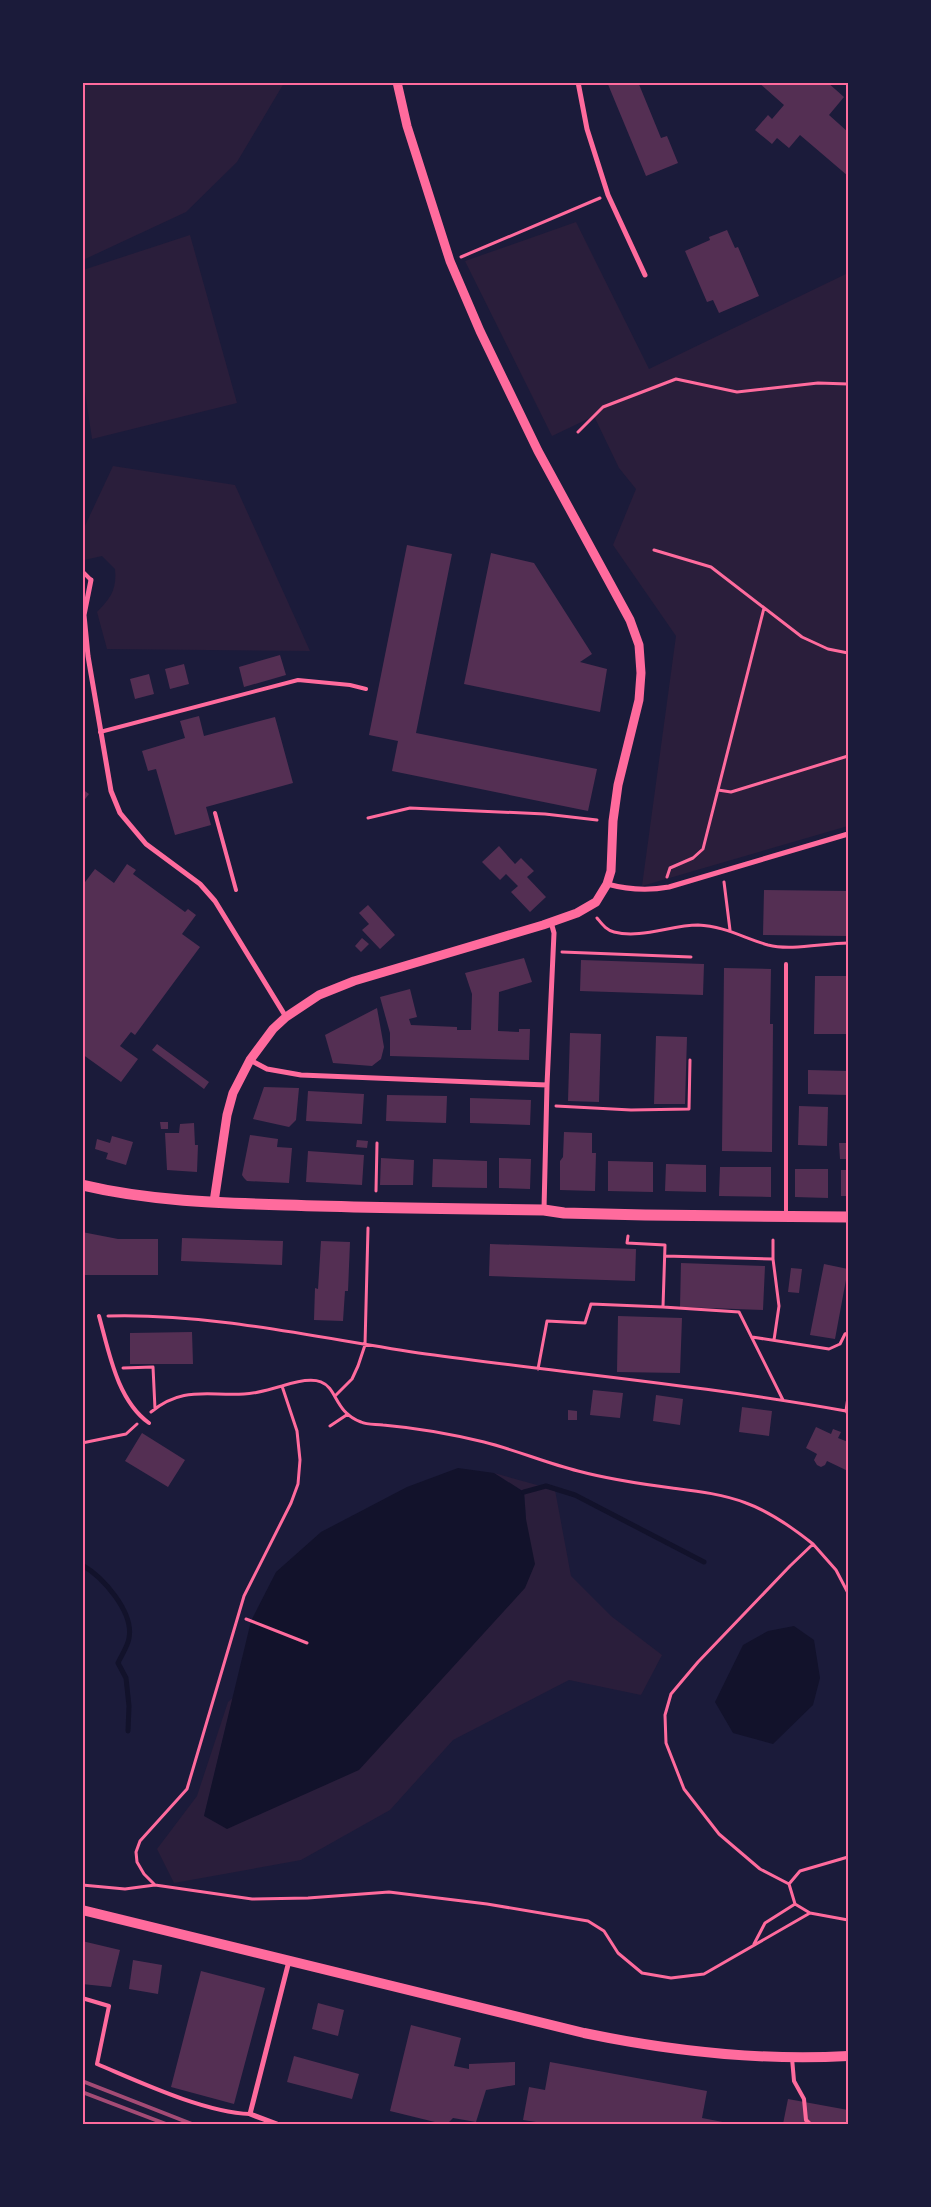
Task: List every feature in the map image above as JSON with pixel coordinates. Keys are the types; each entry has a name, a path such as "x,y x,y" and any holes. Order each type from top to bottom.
{"main road":[{"path":"82,1185 162,1198 356,1208 544,1210 609,1214 786,1218 848,1217"},
{"path":"82,1910 621,2041 700,2052 792,2056 848,2056"}],"street":[{"path":"214,1202 227,1115 234,1093 250,1060 273,1029 286,1017 319,995 354,981 577,913 596,902 607,884 612,862 613,821 618,785 638,700 641,673 639,645 630,620 534,442 480,331 450,261 407,126 397,82"},
{"path":"578,82 587,129 608,195 645,275"},
{"path":"91,580 84,615 100,732 111,791 120,813 146,844 200,884 215,901 286,1017"},
{"path":"607,884 652,891 848,834"},
{"path":"544,1210 546,1106 554,933 551,922"},
{"path":"250,1060 267,1069 301,1075 547,1085"},
{"path":"276,2124 250,2114 289,1961"}],"lane":[{"path":"82,571 91,580"},
{"path":"100,732 298,680 350,685 366,689"},
{"path":"215,813 236,890"},
{"path":"786,964 786,1218"},
{"path":"98,1316 124,1393 143,1419 149,1423"},
{"path":"82,1998 110,2006 97,2064 167,2092 232,2113 250,2114"},
{"path":"792,2056 794,2081 804,2098 806,2120 810,2124"}],"path":[{"path":"450,261 608,195"},
{"path":"578,432 603,407 676,379 737,392 818,383 848,384"},
{"path":"654,550 711,567 802,637 828,649 848,653"},
{"path":"667,876 670,868 694,858 703,849 764,608"},
{"path":"718,790 731,792 848,756"},
{"path":"368,818 410,808 545,814 597,820"},
{"path":"724,882 730,930"},
{"path":"597,918 604,928 612,932 624,934 699,925 730,930 769,946 793,948 826,943 848,943"},
{"path":"553,952 691,957"},
{"path":"546,1106 631,1110 689,1109 690,1060"},
{"path":"376,1191 377,1143"},
{"path":"336,1395 352,1379 365,1345 368,1228"},
{"path":"628,1236 628,1244 665,1245 663,1307"},
{"path":"773,1240 778,1306 774,1340"},
{"path":"665,1256 773,1259"},
{"path":"538,1369 547,1321 585,1323 591,1304 739,1312 783,1400"},
{"path":"98,1316 189,1317 365,1345 783,1400 847,1412 848,1346"},
{"path":"752,1336 829,1349 840,1344 848,1332"},
{"path":"114,1368 153,1367 155,1409"},
{"path":"82,1443 106,1440 126,1434 163,1402 184,1394 246,1394 300,1380 313,1379 328,1385 336,1395 341,1408 361,1423 408,1427 477,1440 578,1471 654,1486 701,1492 746,1503 789,1526 813,1544 836,1570 848,1593"},
{"path":"156,1884 144,1874 137,1862 136,1852 140,1841 187,1789 244,1596 291,1503 298,1484 300,1460 297,1430 282,1386"},
{"path":"330,1426 348,1414"},
{"path":"813,1544 698,1662 671,1694 665,1715 666,1743 684,1789 719,1834 760,1869 789,1884 795,1904 810,1913 848,1920"},
{"path":"246,1619 307,1643"},
{"path":"789,1884 800,1871 848,1857"},
{"path":"82,1885 125,1888 156,1884 252,1899 308,1898 389,1892 487,1904 588,1921 604,1931 618,1953 642,1973 671,1978 704,1974 810,1913"},
{"path":"754,1945 765,1923 795,1904"}],"shaded area":[{"path":"82,83 284,83 237,162 186,212 83,260"},
{"path":"576,222 649,369 848,273 848,826 642,886 676,636 613,545 636,489 619,468 594,416 552,436 465,261"},
{"path":"190,235 237,403 92,439 82,372 83,270"},
{"path":"113,466 235,485 310,651 107,649 97,612 112,593 115,582 115,569 102,556 84,560 83,530"},
{"path":"458,1468 494,1473 524,1492 526,1519 535,1564 525,1588 359,1770 227,1829 204,1816 251,1621 276,1572 321,1532 407,1487"},
{"path":"494,1473 555,1490 571,1576 611,1616 662,1655 641,1695 569,1680 453,1740 390,1810 301,1860 174,1883 157,1849 197,1796 228,1702 233,1698 204,1816 526,1519 524,1492"},
{"path":"794,1626 814,1640 820,1678 813,1705 773,1744 733,1733 715,1702 743,1645 768,1631"}],"building":[{"path":"607,82 638,82 661,138 667,136 678,163 646,176"},
{"path":"758,82 827,82 844,97 829,115 848,132 848,176 800,135 789,148 777,138 772,144 755,130 768,115 772,119 784,105"},
{"path":"727,230 735,248 738,247 759,296 719,313 713,300 707,302 685,251 710,240 709,237"},
{"path":"407,545 452,554 416,733 597,769 588,811 392,771 398,741 369,735"},
{"path":"491,553 534,563 592,654 580,662 607,669 600,712 464,684"},
{"path":"280,655 286,675 244,687 239,667"},
{"path":"184,664 189,684 170,689 165,669"},
{"path":"149,674 154,694 135,699 130,679"},
{"path":"199,716 204,736 275,717 293,783 206,807 211,825 175,835 156,769 148,771 142,751 185,738 180,721"},
{"path":"82,789 89,794 82,803"},
{"path":"499,846 515,864 521,858 534,871 527,877 546,897 530,912 511,892 518,886 506,874 500,880 482,862"},
{"path":"127,864 136,870 133,874 185,912 188,909 196,915 182,934 200,947 135,1035 131,1032 120,1046 138,1059 121,1082 82,1054 82,886 95,869 114,883"},
{"path":"764,890 848,891 848,936 763,935"},
{"path":"368,905 395,935 380,949 362,930 369,924 359,913"},
{"path":"362,938 369,944 361,952 355,946"},
{"path":"524,958 532,982 499,992 498,1031 519,1032 519,1029 530,1029 529,1060 390,1056 390,1033 380,997 410,989 417,1017 409,1019 411,1025 457,1027 457,1030 471,1030 472,994 465,973"},
{"path":"581,960 704,964 703,995 580,991"},
{"path":"724,968 771,969 770,1024 773,1024 772,1152 722,1151"},
{"path":"815,976 848,976 848,1034 814,1034"},
{"path":"377,1008 384,1047 381,1059 372,1066 333,1063 325,1035"},
{"path":"570,1033 601,1034 599,1102 568,1101"},
{"path":"656,1036 687,1037 685,1104 654,1104"},
{"path":"157,1044 209,1082 204,1089 152,1050"},
{"path":"808,1070 848,1071 848,1095 808,1094"},
{"path":"264,1087 299,1088 296,1120 289,1127 253,1119"},
{"path":"308,1091 364,1094 362,1124 306,1121"},
{"path":"387,1095 447,1096 446,1123 386,1121"},
{"path":"470,1098 531,1100 530,1125 470,1123"},
{"path":"799,1106 828,1107 827,1146 798,1145"},
{"path":"160,1122 168,1122 168,1129 161,1129"},
{"path":"194,1123 195,1145 198,1145 197,1172 167,1170 165,1133 179,1133 180,1124"},
{"path":"564,1132 592,1133 592,1153 596,1153 595,1191 560,1190 560,1161 563,1157"},
{"path":"250,1135 278,1139 277,1147 292,1148 289,1183 247,1181 244,1178 242,1175"},
{"path":"112,1136 133,1142 126,1165 106,1159 108,1153 95,1149 97,1139 110,1143"},
{"path":"357,1140 368,1141 367,1148 356,1147"},
{"path":"839,1143 848,1143 848,1159 840,1159"},
{"path":"308,1151 364,1155 362,1185 306,1182"},
{"path":"381,1158 414,1160 413,1185 380,1185"},
{"path":"499,1158 531,1159 530,1189 499,1188"},
{"path":"433,1159 487,1161 487,1188 432,1187"},
{"path":"608,1161 653,1162 653,1192 608,1191"},
{"path":"666,1164 706,1165 706,1192 665,1191"},
{"path":"720,1167 771,1167 771,1197 719,1196"},
{"path":"795,1169 828,1169 828,1198 795,1197"},
{"path":"841,1170 848,1170 848,1196 841,1196"},
{"path":"82,1232 118,1239 158,1239 158,1275 82,1275"},
{"path":"182,1238 283,1241 282,1265 181,1261"},
{"path":"321,1241 350,1242 348,1291 345,1291 343,1321 314,1320 315,1288 318,1289"},
{"path":"490,1244 636,1249 635,1281 489,1276"},
{"path":"681,1263 765,1266 763,1310 680,1307"},
{"path":"824,1264 848,1269 835,1339 810,1335"},
{"path":"791,1268 802,1269 799,1293 788,1292"},
{"path":"618,1316 682,1318 680,1373 617,1372"},
{"path":"192,1332 193,1364 130,1364 130,1333"},
{"path":"593,1390 623,1393 620,1418 590,1415"},
{"path":"656,1395 683,1399 680,1425 653,1421"},
{"path":"742,1407 772,1411 769,1436 739,1432"},
{"path":"568,1410 577,1411 577,1420 568,1420"},
{"path":"816,1427 831,1434 833,1429 841,1432 838,1438 848,1442 848,1471 827,1461 821,1467 817,1465 814,1460 817,1454 806,1448"},
{"path":"142,1433 185,1460 168,1487 125,1461"},
{"path":"82,1941 120,1950 111,1987 82,1984"},
{"path":"133,1960 162,1965 158,1994 129,1989"},
{"path":"201,1971 265,1988 234,2104 171,2087"},
{"path":"318,2003 344,2010 338,2036 312,2029"},
{"path":"411,2025 461,2038 454,2066 469,2069 469,2064 515,2062 515,2085 486,2090 476,2122 453,2118 447,2124 443,2124 390,2111"},
{"path":"294,2056 359,2074 352,2099 287,2082"},
{"path":"550,2062 707,2091 702,2118 733,2124 549,2124 523,2120 529,2087 545,2090"},
{"path":"788,2099 848,2110 848,2124 783,2124"}],"waterway":[{"path":"524,1492 546,1486 575,1495 704,1562"},
{"path":"82,1565 99,1578 115,1596 127,1617 129,1638 118,1663 126,1678 129,1706 128,1731"}],"railway":[{"path":"82,2081 192,2124"},
{"path":"82,2092 166,2124"}]}
